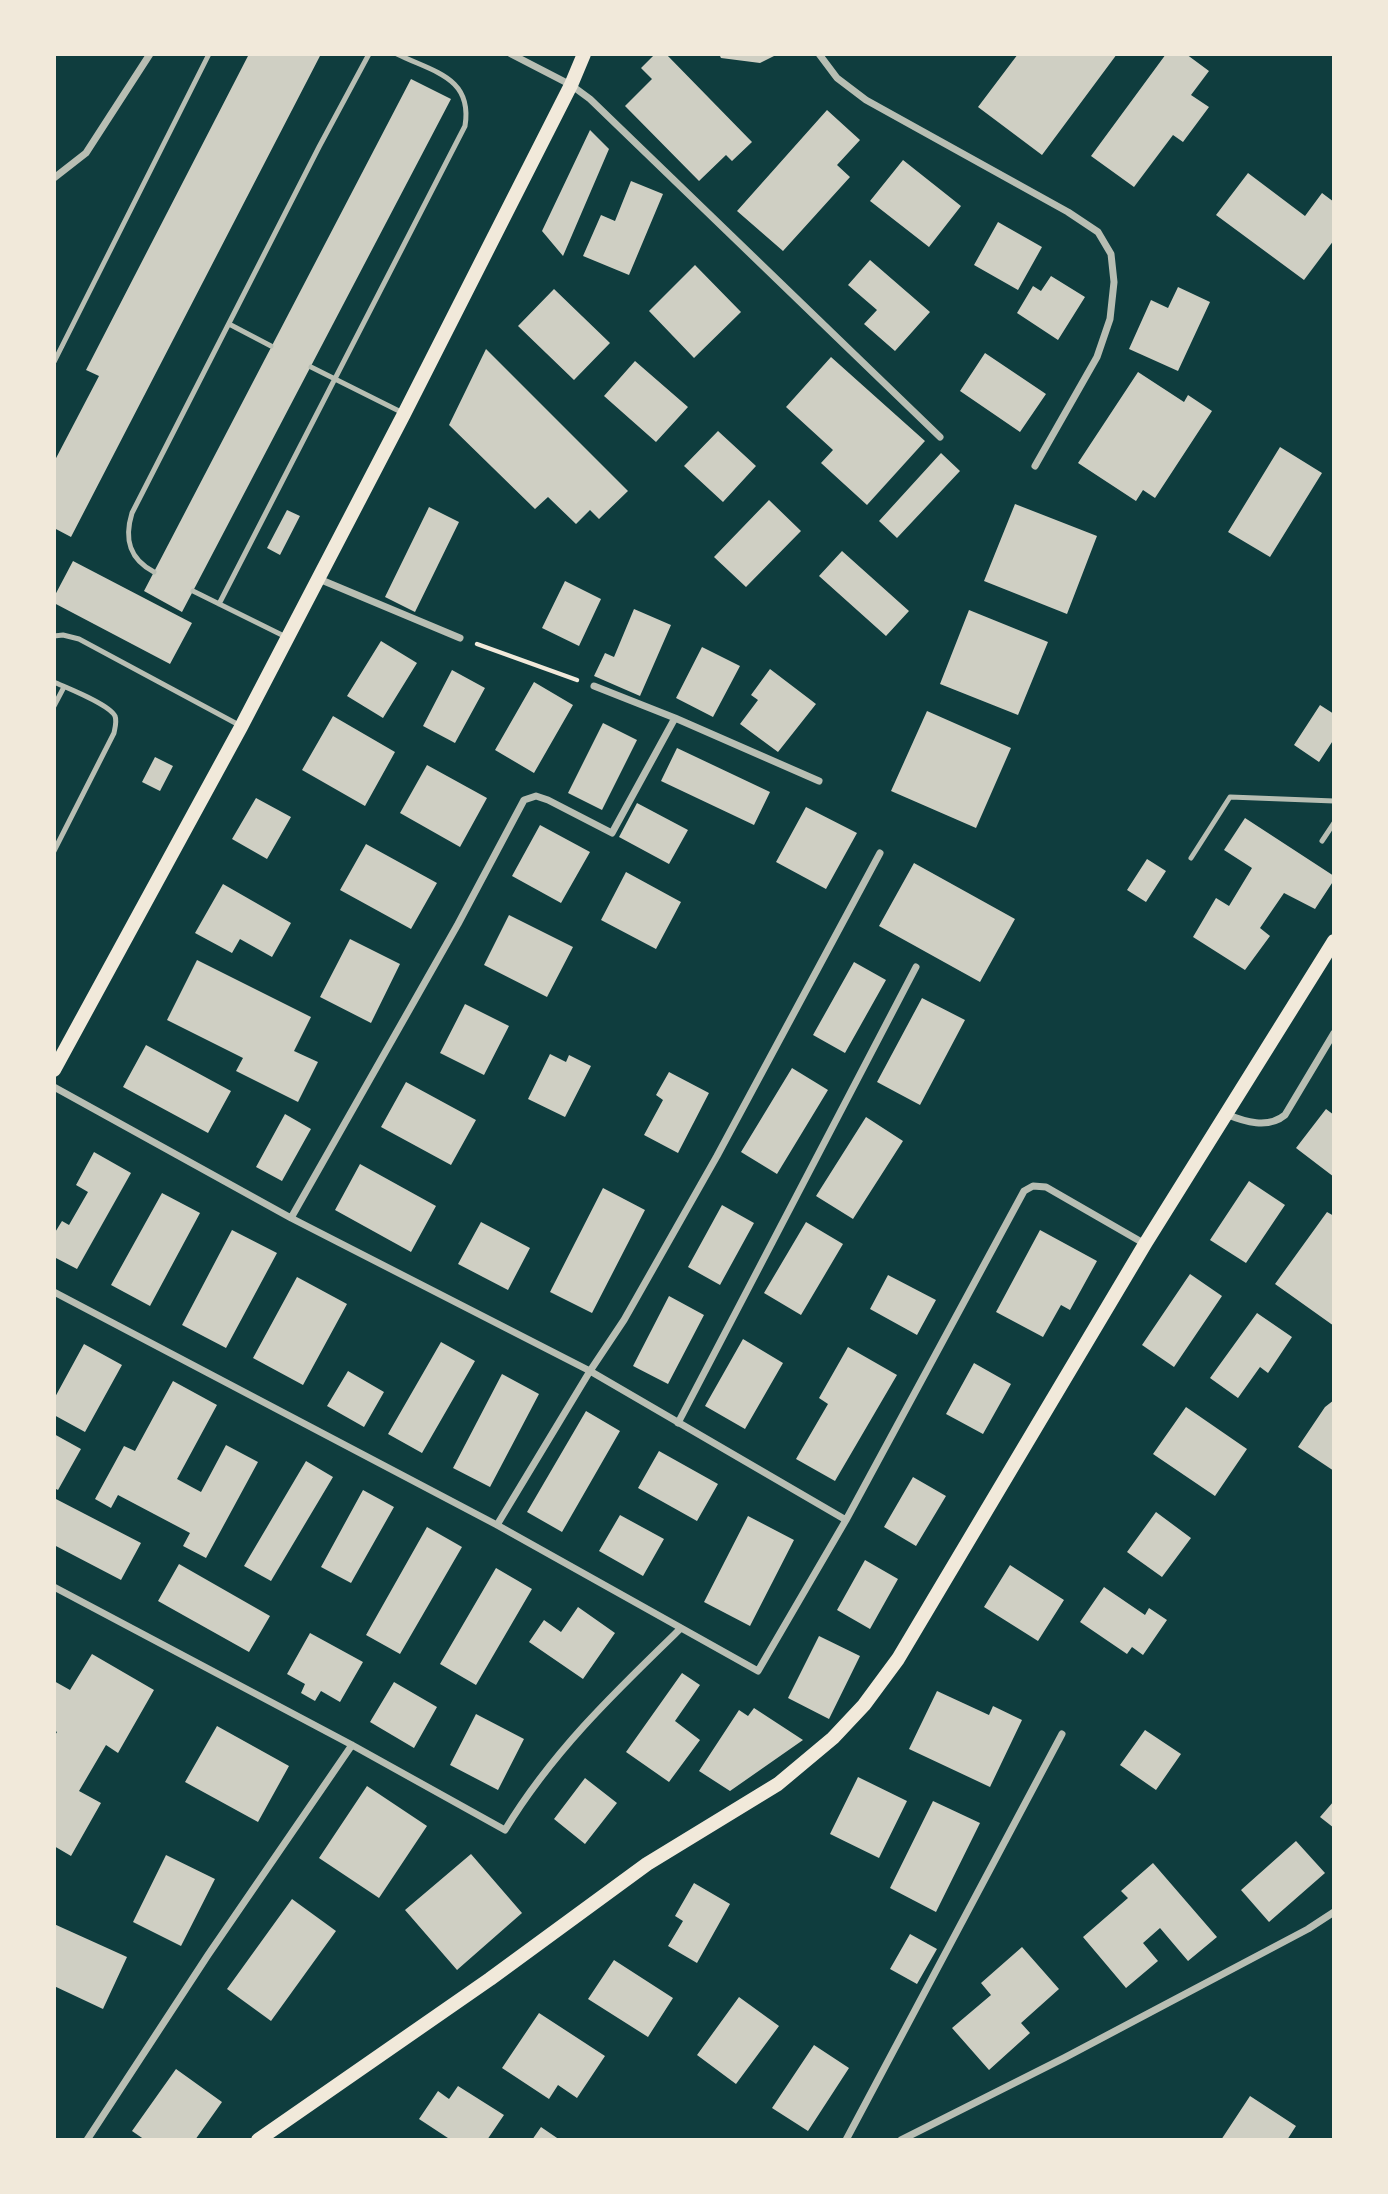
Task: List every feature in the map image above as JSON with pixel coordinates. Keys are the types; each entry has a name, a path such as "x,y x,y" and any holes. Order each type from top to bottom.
{"main road":[{"path":"54,1070 242,727 286,637 404,414 571,85 584,54"},
{"path":"258,2140 490,1979 647,1864 778,1784 833,1738 864,1705 898,1659 1145,1244 1332,947"}],"street":[{"path":"54,178 86,153 150,54"},
{"path":"511,54 571,85 590,99 940,437"},
{"path":"819,54 836,78 866,100 1054,204 1090,226 1105,241 1111,254 1114,282 1105,336 1097,357 1035,466"},
{"path":"317,578 460,638"},
{"path":"594,686 819,781"},
{"path":"291,1219 458,924 524,800 536,796 548,800 612,833 675,718"},
{"path":"497,1525 624,1320 717,1156 880,853"},
{"path":"678,1423 916,967"},
{"path":"1226,1114 1253,1123 1278,1121 1285,1115 1334,1033"},
{"path":"54,1087 291,1219 590,1371 846,1520"},
{"path":"54,1292 497,1525 758,1671 846,1520 1024,1191 1033,1186 1046,1187 1145,1244"},
{"path":"54,1587 352,1745 505,1830 526,1795 569,1741 680,1629"},
{"path":"846,2140 1062,1734"},
{"path":"87,2140 208,1955 352,1745"},
{"path":"901,2140 1064,2058 1308,1929 1334,1912"}],"lane":[{"path":"54,362 209,54"},
{"path":"154,572 132,554 128,545 132,513 369,54"},
{"path":"219,604 465,126 467,101 460,89 450,80 397,54"},
{"path":"229,324 271,346"},
{"path":"311,367 404,414"},
{"path":"193,590 286,637"},
{"path":"54,636 79,639 242,727"},
{"path":"54,682 111,711 116,724 114,733 54,851"},
{"path":"54,706 64,687"},
{"path":"1191,858 1230,797 1334,801"},
{"path":"1322,841 1334,824"}],"path":[{"path":"460,638 594,686"}],"building":[{"path":"249,54 321,54 71,537 54,528 54,462 99,376 86,370"},
{"path":"655,54 666,54 752,142 732,161 726,155 699,181 625,106 652,79 641,68"},
{"path":"719,54 778,54 760,63 721,58"},
{"path":"1018,54 1117,54 1042,155 978,107"},
{"path":"1166,54 1186,54 1209,71 1191,95 1209,107 1183,142 1173,135 1134,187 1091,156"},
{"path":"411,79 451,99 182,612 144,591"},
{"path":"827,110 860,140 837,165 850,177 783,251 737,211"},
{"path":"590,130 609,149 563,256 542,231"},
{"path":"903,160 961,206 929,247 870,201"},
{"path":"1248,173 1305,216 1322,193 1334,202 1334,240 1304,280 1216,215"},
{"path":"631,181 663,194 629,275 583,256 601,215 615,221"},
{"path":"998,222 1042,247 1018,290 974,265"},
{"path":"870,260 930,312 895,351 864,324 877,310 848,285"},
{"path":"695,265 741,312 694,358 649,311"},
{"path":"1051,276 1085,297 1058,340 1017,313 1033,286 1041,291"},
{"path":"1178,287 1210,302 1178,371 1129,349 1151,300 1168,308"},
{"path":"554,289 610,343 574,380 518,326"},
{"path":"486,349 628,491 599,519 590,510 576,524 548,497 535,509 449,425"},
{"path":"985,353 1046,394 1020,432 960,391"},
{"path":"831,357 925,441 867,505 821,463 833,450 786,407"},
{"path":"635,361 688,407 656,442 604,396"},
{"path":"1138,372 1184,402 1188,395 1212,411 1155,498 1143,490 1136,501 1078,463"},
{"path":"718,431 756,466 723,502 684,466"},
{"path":"1280,447 1322,473 1270,557 1228,532"},
{"path":"941,453 960,471 897,538 879,521"},
{"path":"769,500 801,531 746,587 714,557"},
{"path":"1015,504 1097,536 1067,614 984,581"},
{"path":"429,507 459,522 415,612 385,597"},
{"path":"287,510 300,516 280,555 267,548"},
{"path":"842,551 909,611 886,636 819,576"},
{"path":"73,561 192,623 170,664 54,603 54,597"},
{"path":"565,581 601,599 579,646 542,628"},
{"path":"634,609 671,625 640,696 594,676 605,653 614,657"},
{"path":"969,610 1048,642 1018,715 940,684"},
{"path":"381,641 417,663 383,718 347,696"},
{"path":"702,647 740,666 713,717 676,698"},
{"path":"770,669 816,704 778,752 740,724 758,700 751,695"},
{"path":"452,670 485,688 455,743 423,726"},
{"path":"534,682 573,705 534,773 495,750"},
{"path":"1320,705 1334,714 1334,739 1319,762 1294,745"},
{"path":"927,711 1011,748 976,828 891,791"},
{"path":"333,716 395,752 365,806 302,770"},
{"path":"603,723 637,740 602,810 568,793"},
{"path":"677,748 770,792 754,825 661,781"},
{"path":"155,757 173,766 160,791 142,782"},
{"path":"427,765 487,798 460,847 400,813"},
{"path":"256,798 291,817 267,859 232,839"},
{"path":"637,803 688,830 669,864 619,837"},
{"path":"806,807 857,833 826,889 776,862"},
{"path":"1245,818 1334,876 1334,880 1315,909 1284,893 1260,928 1270,936 1245,970 1193,937 1216,898 1229,906 1252,868 1224,850"},
{"path":"540,825 590,852 561,903 512,876"},
{"path":"366,844 437,883 411,929 340,890"},
{"path":"1147,859 1166,871 1146,902 1127,890"},
{"path":"914,863 1015,919 980,982 879,926"},
{"path":"626,872 681,902 656,949 601,920"},
{"path":"223,884 291,923 272,957 240,939 232,953 195,933"},
{"path":"509,915 573,947 547,997 484,965"},
{"path":"350,939 400,964 371,1023 320,997"},
{"path":"197,960 311,1017 294,1051 318,1062 298,1102 236,1071 243,1058 167,1020"},
{"path":"854,962 886,980 845,1053 813,1035"},
{"path":"922,998 965,1020 920,1105 877,1082"},
{"path":"465,1004 509,1026 484,1075 440,1053"},
{"path":"146,1045 231,1091 208,1133 123,1087"},
{"path":"550,1054 566,1062 569,1055 591,1066 565,1117 528,1099"},
{"path":"792,1068 828,1090 777,1174 741,1152"},
{"path":"669,1072 709,1093 678,1153 644,1135 663,1100 656,1095"},
{"path":"406,1082 476,1120 451,1165 381,1127"},
{"path":"1326,1109 1334,1115 1334,1177 1296,1148"},
{"path":"285,1114 311,1129 282,1181 256,1167"},
{"path":"866,1117 903,1141 853,1219 816,1196"},
{"path":"94,1152 131,1173 77,1269 54,1257 54,1234 62,1221 69,1225 88,1192 76,1185"},
{"path":"360,1164 436,1206 411,1252 335,1210"},
{"path":"1249,1181 1285,1205 1246,1263 1210,1240"},
{"path":"603,1188 645,1210 592,1313 550,1292"},
{"path":"162,1193 200,1213 150,1306 111,1285"},
{"path":"722,1205 754,1223 720,1285 688,1267"},
{"path":"1327,1212 1334,1216 1334,1326 1275,1284"},
{"path":"481,1222 530,1248 508,1290 458,1264"},
{"path":"806,1222 843,1244 801,1315 764,1293"},
{"path":"232,1230 277,1253 226,1348 182,1325"},
{"path":"1040,1230 1097,1261 1070,1310 1061,1305 1043,1337 996,1312"},
{"path":"1190,1274 1222,1296 1174,1367 1142,1345"},
{"path":"888,1275 936,1300 917,1335 870,1309"},
{"path":"297,1277 347,1304 303,1385 253,1358"},
{"path":"669,1296 704,1315 668,1384 633,1366"},
{"path":"1257,1313 1292,1337 1268,1373 1260,1367 1238,1398 1210,1378"},
{"path":"743,1339 783,1363 745,1429 705,1406"},
{"path":"441,1342 475,1361 422,1453 388,1434"},
{"path":"84,1344 122,1365 85,1432 54,1415 54,1399"},
{"path":"848,1347 897,1375 835,1481 796,1459 828,1404 819,1398"},
{"path":"974,1363 1011,1384 983,1434 946,1414"},
{"path":"348,1371 384,1392 364,1427 327,1406"},
{"path":"502,1374 539,1394 490,1487 453,1468"},
{"path":"173,1381 217,1405 177,1479 201,1492 226,1445 258,1462 206,1558 183,1546 190,1533 118,1495 111,1508 95,1499 124,1446 135,1451"},
{"path":"1334,1400 1334,1471 1298,1447 1325,1407"},
{"path":"1186,1407 1247,1449 1215,1496 1153,1454"},
{"path":"586,1411 620,1431 562,1532 527,1512"},
{"path":"54,1434 81,1449 58,1490 54,1488"},
{"path":"659,1451 718,1484 697,1521 638,1488"},
{"path":"306,1461 333,1477 271,1581 244,1566"},
{"path":"913,1477 946,1496 916,1546 884,1527"},
{"path":"363,1490 394,1507 351,1583 321,1567"},
{"path":"54,1498 141,1543 121,1580 54,1545"},
{"path":"1156,1512 1191,1538 1162,1577 1127,1552"},
{"path":"620,1515 664,1539 643,1576 599,1551"},
{"path":"748,1516 794,1540 750,1626 704,1602"},
{"path":"427,1527 462,1547 400,1654 366,1635"},
{"path":"865,1560 898,1579 870,1629 837,1610"},
{"path":"179,1564 270,1616 249,1652 158,1601"},
{"path":"1010,1565 1064,1600 1038,1641 984,1607"},
{"path":"496,1568 532,1589 476,1685 440,1664"},
{"path":"1104,1587 1145,1615 1149,1608 1167,1620 1143,1655 1132,1647 1127,1654 1080,1622"},
{"path":"578,1607 615,1633 583,1679 529,1642 544,1620 561,1632"},
{"path":"310,1633 363,1662 340,1702 321,1691 315,1701 301,1693 305,1684 287,1674"},
{"path":"819,1636 860,1656 829,1719 788,1698"},
{"path":"92,1654 154,1690 118,1753 106,1745 79,1791 101,1803 71,1856 54,1846 54,1737 57,1732 54,1730 54,1681 70,1690"},
{"path":"682,1673 700,1685 675,1721 700,1740 669,1782 626,1752"},
{"path":"394,1682 437,1707 414,1748 370,1722"},
{"path":"937,1691 989,1715 993,1706 1022,1720 990,1787 909,1749"},
{"path":"754,1708 803,1740 730,1791 699,1771 739,1710 748,1716"},
{"path":"476,1714 524,1739 498,1790 450,1765"},
{"path":"217,1726 289,1766 258,1822 185,1782"},
{"path":"1145,1730 1181,1754 1156,1790 1120,1765"},
{"path":"858,1777 907,1801 879,1858 830,1834"},
{"path":"585,1778 617,1803 585,1844 554,1819"},
{"path":"367,1786 427,1826 379,1898 319,1858"},
{"path":"933,1801 980,1823 936,1912 890,1888"},
{"path":"1334,1801 1334,1828 1320,1817"},
{"path":"1296,1841 1325,1873 1269,1922 1241,1890"},
{"path":"471,1854 522,1913 457,1970 405,1910"},
{"path":"166,1855 215,1879 181,1946 133,1922"},
{"path":"1153,1863 1217,1937 1188,1961 1160,1928 1143,1943 1158,1961 1126,1988 1083,1937 1128,1898 1121,1891"},
{"path":"694,1883 730,1904 697,1963 668,1946 683,1921 675,1916"},
{"path":"292,1899 336,1931 271,2021 227,1989"},
{"path":"54,1924 127,1957 103,2009 54,1986"},
{"path":"910,1934 937,1949 917,1984 890,1969"},
{"path":"1022,1947 1059,1989 1021,2023 1030,2033 989,2070 952,2028 991,1995 981,1983"},
{"path":"614,1960 673,1998 648,2037 588,1999"},
{"path":"739,1997 779,2026 736,2084 697,2055"},
{"path":"539,2013 605,2056 577,2098 558,2085 549,2099 502,2068"},
{"path":"814,2045 849,2068 808,2131 772,2108"},
{"path":"176,2069 222,2102 195,2140 145,2140 132,2131"},
{"path":"458,2086 504,2115 487,2140 451,2140 419,2119 438,2091 449,2099"},
{"path":"1250,2096 1296,2126 1287,2140 1221,2140"},
{"path":"541,2127 560,2140 532,2140"}]}
